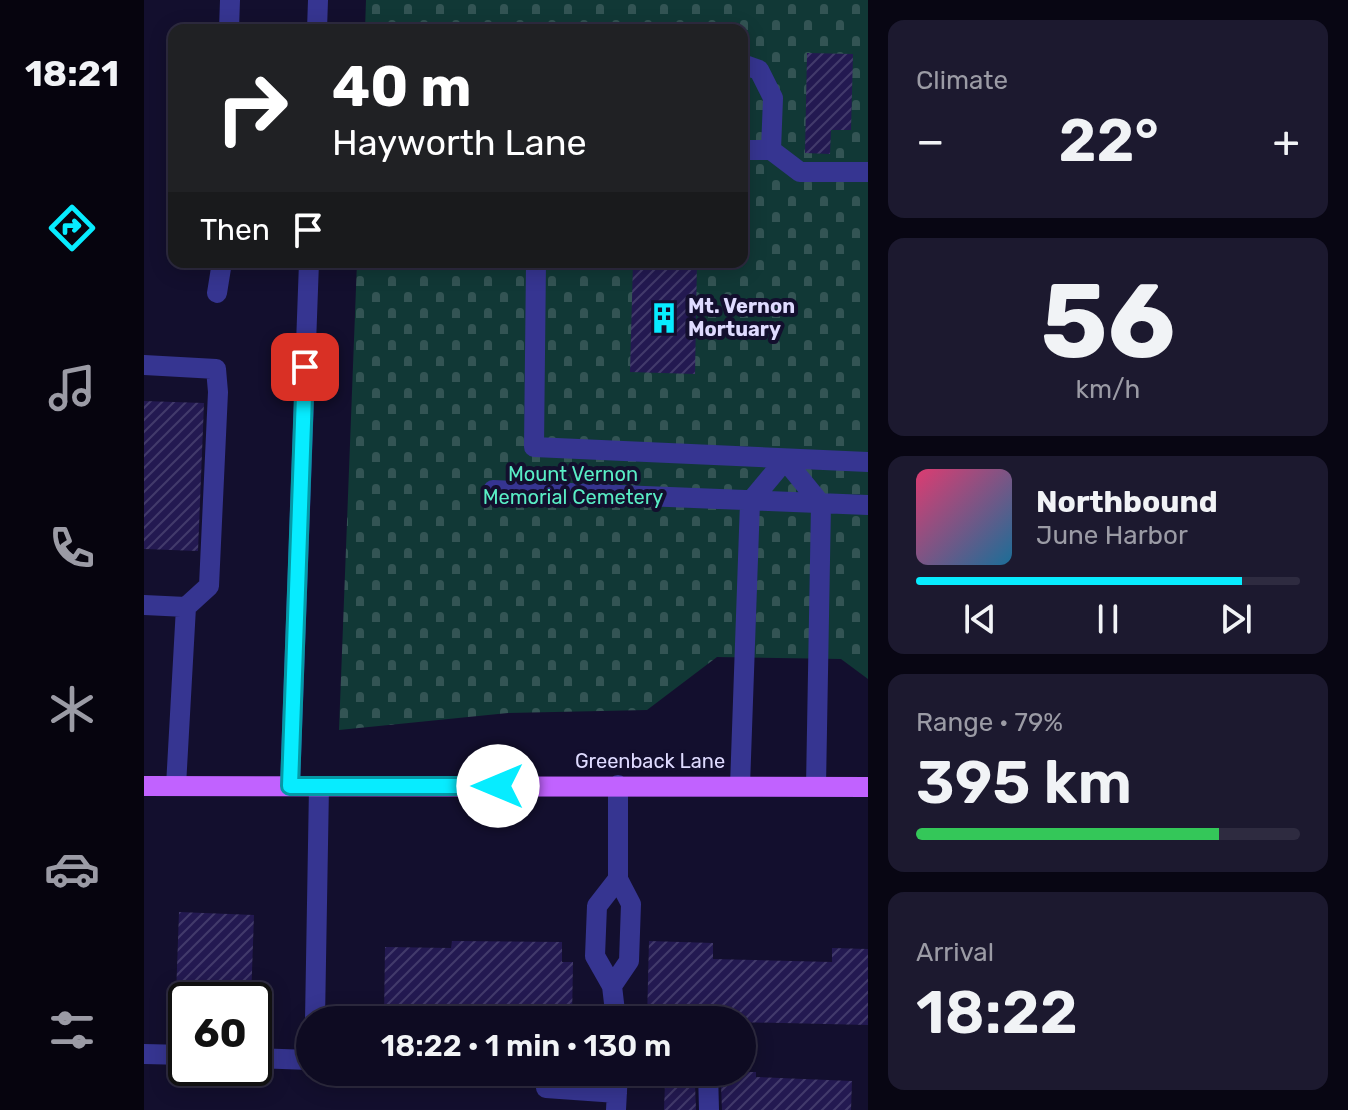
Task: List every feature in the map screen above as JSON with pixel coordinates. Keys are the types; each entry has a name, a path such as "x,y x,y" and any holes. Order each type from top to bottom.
{"main road":[{"name":"Greenback Lane","path":"144,786 868,787"}],"street":[{"path":"229,24 230,0"},
{"path":"317,24 318,0"},
{"path":"748,66 759,70 773,98 771,150"},
{"path":"748,150 771,150 800,172 868,172"},
{"path":"217,293 221,268"},
{"path":"290,786 309,268"},
{"path":"536,268 534,447 868,462"},
{"path":"144,365 216,369 218,392 209,586 186,607 176,786"},
{"path":"740,786 750,502 785,460"},
{"path":"785,460 821,504 816,786"},
{"path":"493,490 868,505"},
{"path":"144,605 186,607"},
{"path":"612,986 629,961 631,904 618,879 618,785"},
{"path":"315,1006 319,786"},
{"path":"614,1006 612,986 595,956 597,906 618,879"},
{"path":"144,1054 168,1055"},
{"path":"272,1059 296,1060"},
{"path":"708,1086 709,1110"},
{"path":"546,1088 617,1102"}],"green space":[{"name":"Mount Vernon Memorial Cemetery","path":"366,0 868,0 868,679 841,659 717,657 647,710 508,713 339,730 357,268 748,268 748,24 365,24"}],"building":[{"path":"807,53 853,54 851,130 831,130 830,154 805,153"},
{"name":"Mt. Vernon Mortuary","path":"633,268 697,268 695,374 630,372"},
{"path":"144,401 204,403 198,551 144,549"},
{"path":"179,912 254,915 252,982 176,982"},
{"path":"452,941 562,942 562,962 573,962 572,1006 384,1006 385,947 451,948"},
{"path":"649,941 713,943 713,959 832,962 832,948 868,949 868,1025 756,1022 756,1006 647,1006"},
{"path":"756,1077 852,1081 851,1110 722,1110 721,1086 756,1086"},
{"path":"665,1086 695,1086 696,1110 664,1110"}],"place":[{"name":"Mt. Vernon Mortuary","path":"664,318"}],"route":[{"path":"305,367 290,786 498,786"}]}
